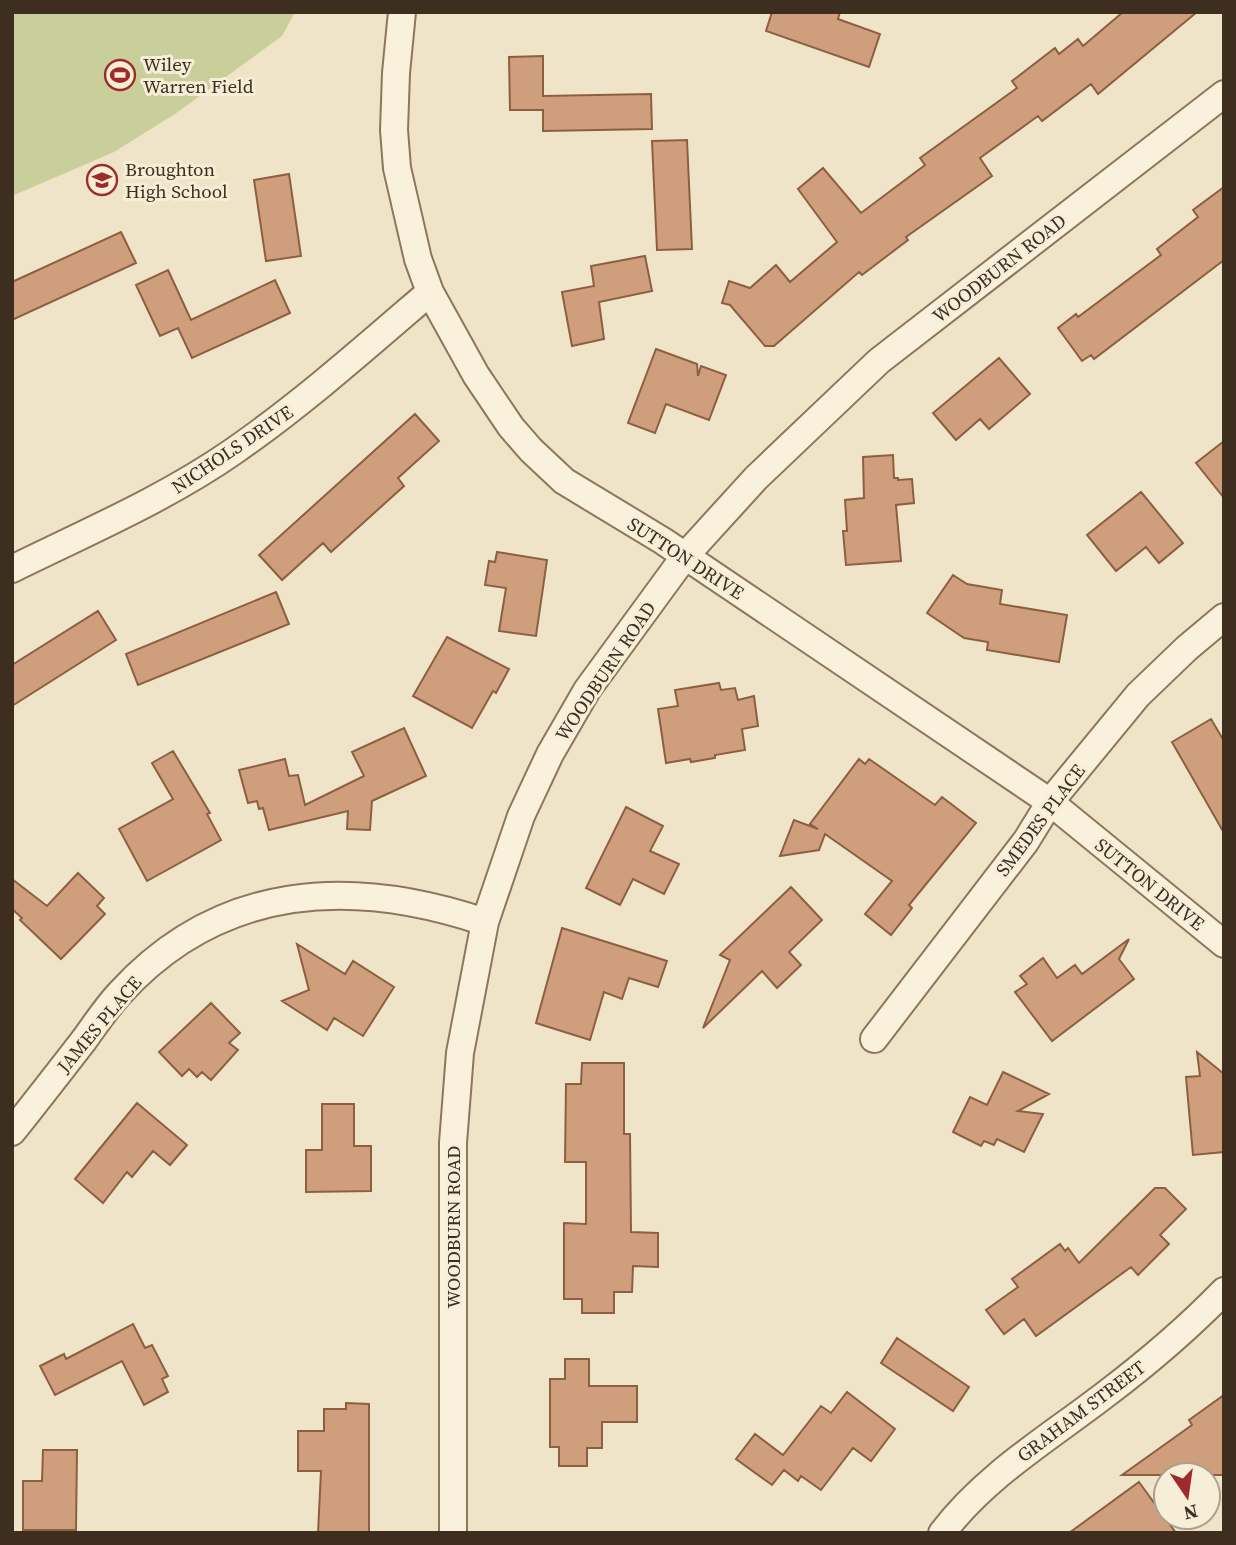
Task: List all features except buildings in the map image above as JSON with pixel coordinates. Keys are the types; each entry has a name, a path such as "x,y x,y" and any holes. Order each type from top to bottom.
{"street":[{"name":"SUTTON DRIVE","path":"402,12 394,130 397,168 409,225 430,292 482,384 511,427 531,450 564,481 685,556 1050,802 1224,944"},
{"name":"WOODBURN ROAD","path":"453,1533 453,1143 460,1053 485,922 521,816 550,754 587,690 685,556 756,478 878,361 1224,94"},
{"name":"NICHOLS DRIVE","path":"12,569 158,499 233,452 295,407 430,292"},
{"name":"SMEDES PLACE","path":"874,1039 1026,841 1050,802 1138,695 1224,617"},
{"name":"JAMES PLACE","path":"12,1132 119,995 169,949 233,915 268,902 302,896 356,894 403,901 485,922"},
{"name":"GRAHAM STREET","path":"942,1533 960,1508 985,1485 1108,1393 1165,1346 1224,1291"}],"green space":[{"name":"Wiley Warren Field","path":"12,12 295,12 282,36 175,114 114,152 12,196"}],"place":[{"name":"Wiley Warren Field","path":"120,75"},
{"name":"Broughton High School","path":"102,180"}]}
